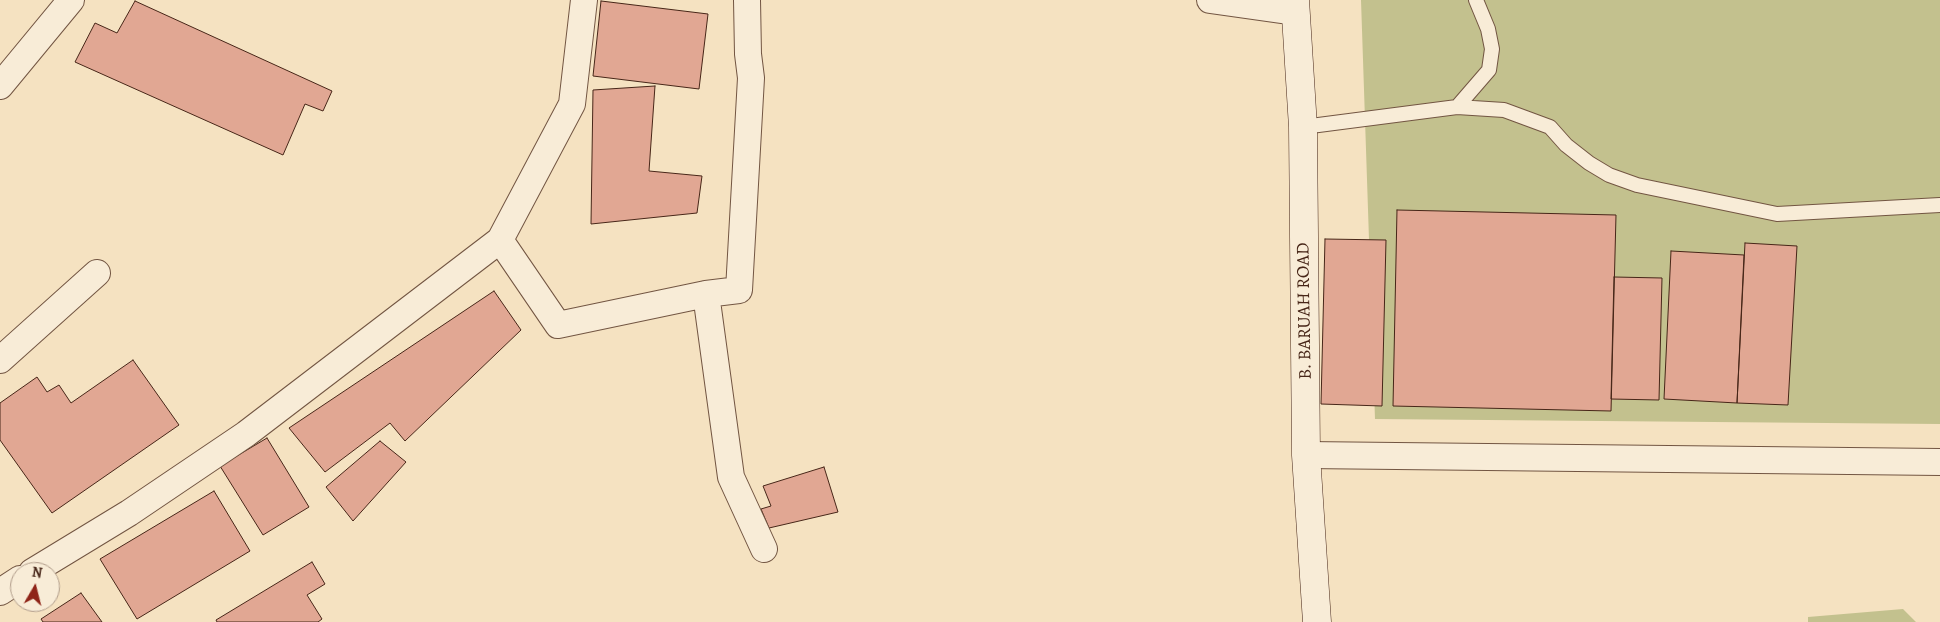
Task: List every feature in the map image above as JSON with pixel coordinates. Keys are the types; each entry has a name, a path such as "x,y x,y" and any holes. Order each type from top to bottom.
{"main road":[{"name":"B. BARUAH ROAD","path":"1295,6 1303,127 1306,455 1317,622"}],"street":[{"path":"4,74 71,0"},
{"path":"48,562 128,513 246,434 500,240 572,104 584,0"},
{"path":"500,240 558,325 706,294 739,290 751,78 748,54 747,0"},
{"path":"1210,0 1295,6"},
{"path":"0,360 97,273"},
{"path":"706,294 731,477 764,549"},
{"path":"1306,455 1940,462"}],"lane":[{"path":"1457,107 1489,70 1492,50 1488,29 1476,0"},
{"path":"1303,127 1457,107 1504,110 1550,127 1566,145 1589,164 1609,175 1637,185 1777,214 1940,205"}],"shaded area":[{"path":"1361,0 1940,0 1940,424 1375,419"},
{"path":"1903,609 1916,622 1808,622 1808,617"}],"building":[{"path":"135,1 332,91 323,111 305,104 283,155 75,62 95,23 117,33"},
{"path":"601,1 708,14 699,89 593,76"},
{"path":"655,86 649,171 702,176 697,213 591,224 593,90"},
{"path":"1397,210 1616,215 1611,411 1393,406"},
{"path":"1325,239 1386,240 1382,406 1321,404"},
{"path":"1745,243 1797,246 1788,405 1737,403"},
{"path":"1671,251 1744,255 1737,403 1664,399"},
{"path":"1614,277 1662,278 1659,400 1611,399"},
{"path":"494,291 521,330 405,441 390,423 325,472 289,428"},
{"path":"133,360 179,425 52,513 0,440 0,403 37,377 47,392 59,385 71,403"},
{"path":"267,438 309,507 263,535 220,466"},
{"path":"380,441 406,462 353,521 326,487"},
{"path":"824,467 838,512 769,528 761,509 771,506 763,486"},
{"path":"214,491 250,551 137,619 100,559"},
{"path":"312,562 325,584 307,595 322,619 318,622 217,622 216,620"},
{"path":"81,593 102,622 43,622 41,619 52,612 60,612 60,607"}]}
